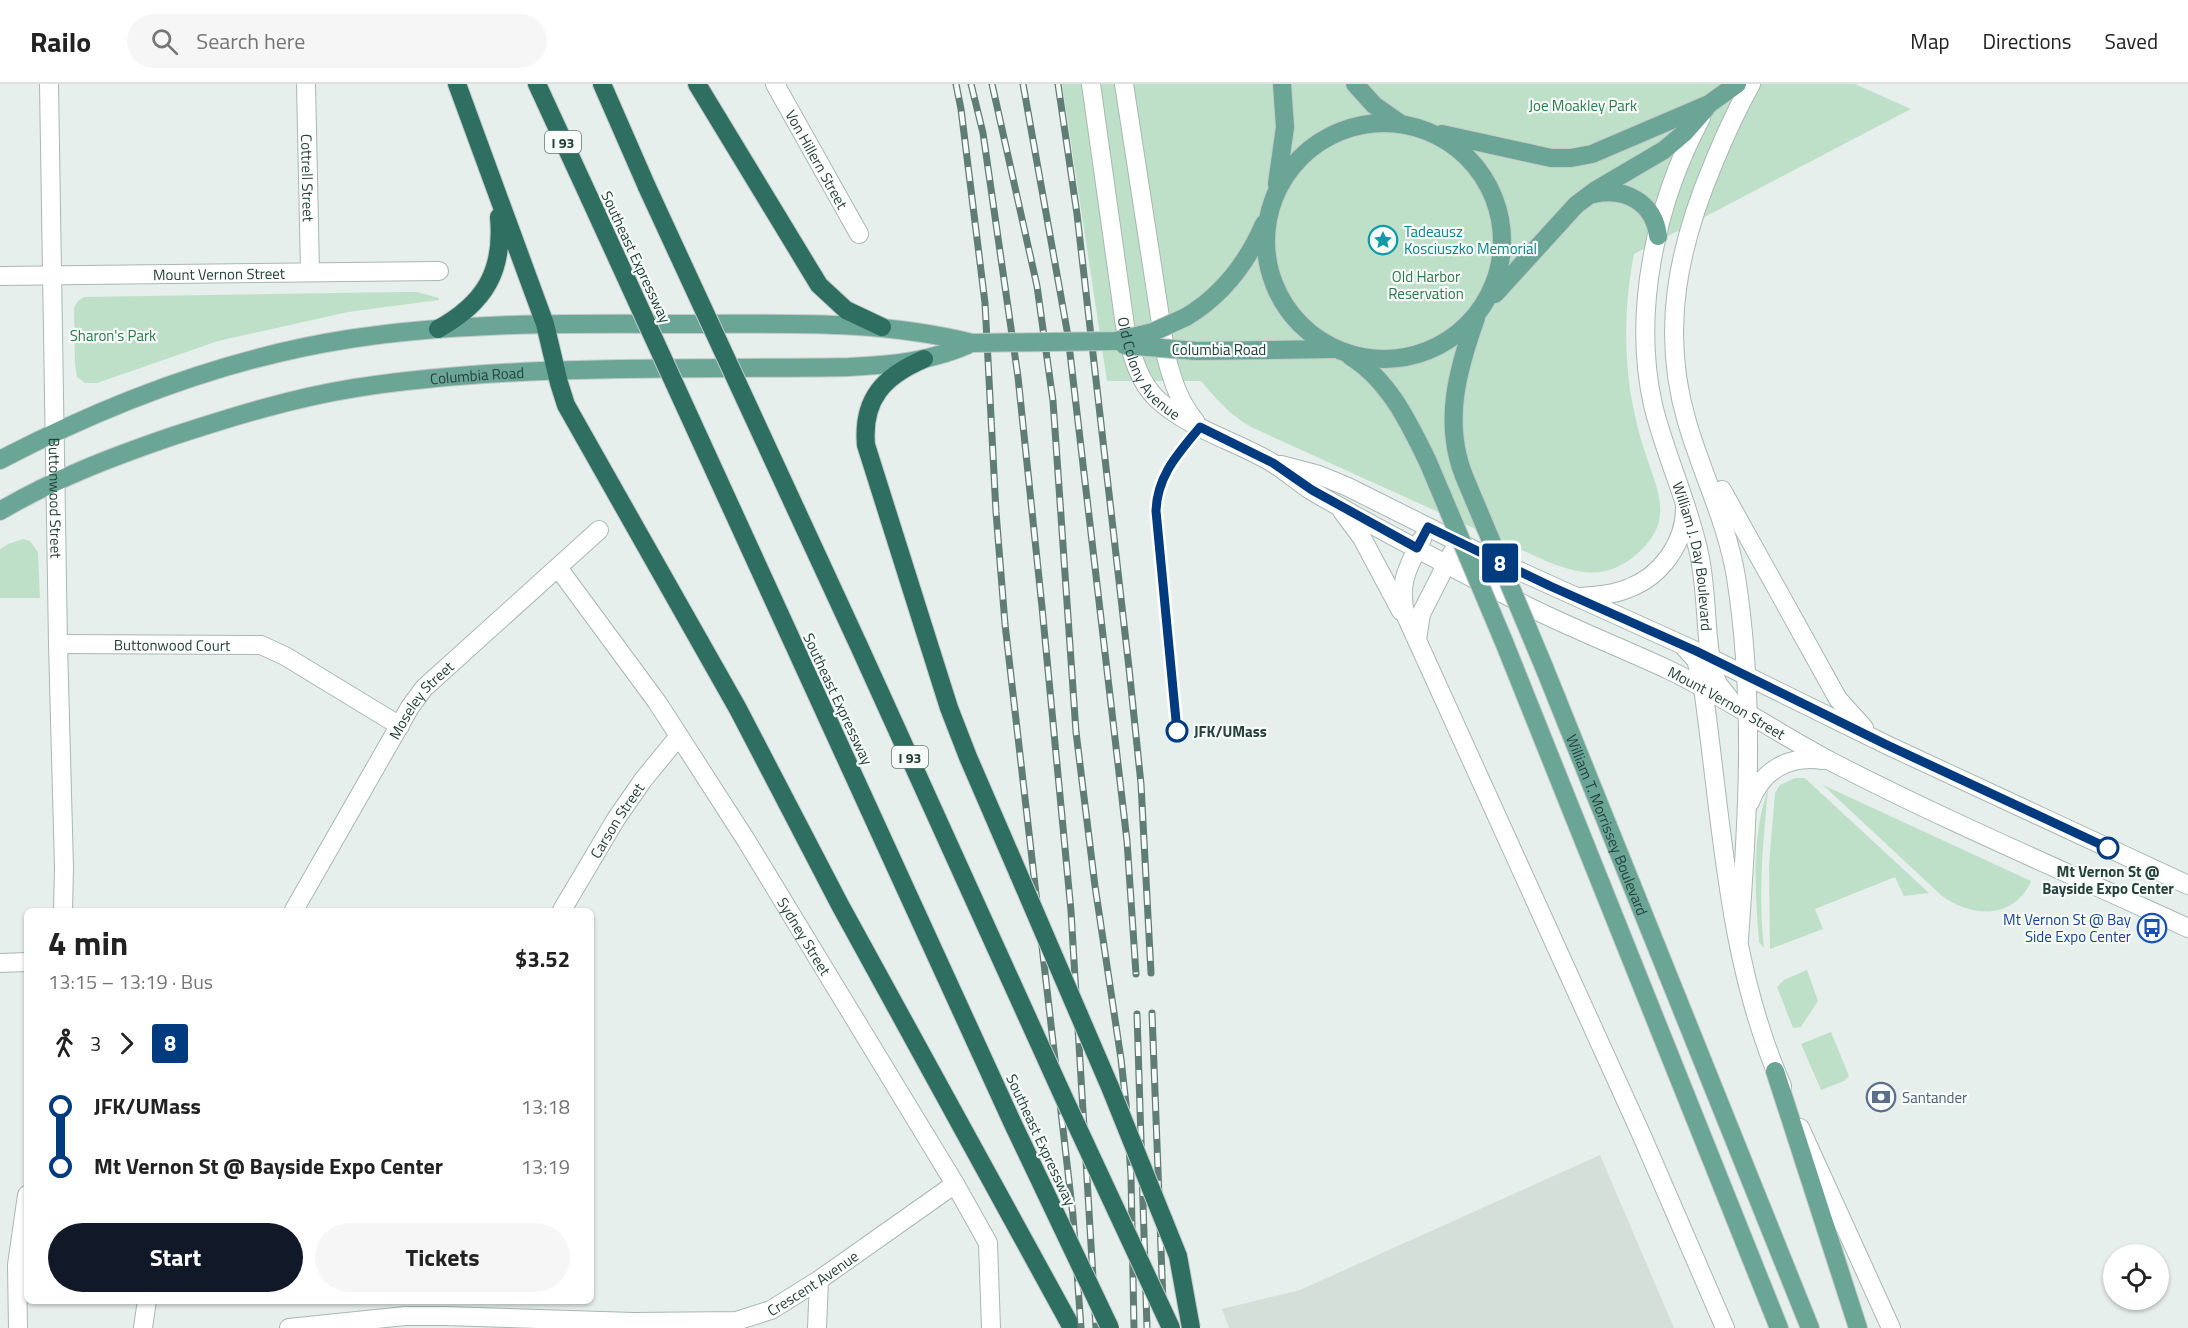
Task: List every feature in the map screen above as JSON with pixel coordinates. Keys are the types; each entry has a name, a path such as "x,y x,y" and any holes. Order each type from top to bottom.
{"highway":[{"path":"457,84 494,191 545,324 555,371 566,405 762,754 840,905 1072,1328"},
{"name":"Southeast Expressway","path":"537,84 1008,1113 1110,1328"},
{"name":"I 93","path":"602,84 647,187 1171,1328"},
{"path":"697,84 819,285 846,310 882,327"},
{"path":"438,329 469,309 494,275 500,244 499,219 494,191"},
{"path":"924,359 902,369 879,390 868,409 865,433 869,458 918,605 938,675 968,757 1110,1087 1178,1256 1191,1328"}],"main road":[{"path":"1282,84 1285,127 1276,191 1269,211 1266,248 1270,275 1286,308 1297,322 1311,335 1339,351"},
{"path":"1355,84 1374,105 1403,125"},
{"name":"William J. Day Boulevard","path":"1423,130 1545,157 1571,159 1592,154 1709,104 1737,84"},
{"name":"William J. Day Boulevard","path":"1339,351 1380,360 1416,355 1442,345 1457,335 1584,197 1664,150 1684,133 1709,104"},
{"path":"1276,191 1294,164 1310,149 1329,137 1359,126 1381,123 1403,125 1423,130 1449,142 1471,161 1487,183 1498,209 1502,237 1500,264 1495,282 1480,311"},
{"path":"1584,197 1609,192 1629,195 1641,202 1650,212 1658,236"},
{"name":"Columbia Road","path":"1104,342 1144,335 1185,317 1212,299 1235,275 1256,240 1269,211"},
{"name":"William T. Morrissey Boulevard","path":"1480,311 1462,363 1452,416 1454,446 1464,476 1544,667 1810,1328"},
{"name":"Columbia Road","path":"0,460 54,433 132,399 180,382 261,358 348,339 438,329 545,324 785,324 882,327 922,332 972,343 1104,342 1197,351 1339,351"},
{"name":"Columbia Road","path":"0,511 55,482 114,457 237,415 322,394 441,377 555,371 889,365 924,359 972,343"},
{"name":"William T. Morrissey Boulevard","path":"1339,351 1360,363 1383,385 1406,418 1428,462 1504,642 1779,1328"},
{"path":"1775,1071 1858,1328"}],"street":[{"name":"Buttonwood Street","path":"49,84 63,908"},
{"name":"Cottrell Street","path":"306,84 310,272"},
{"name":"Von Hillern Street","path":"775,84 859,234"},
{"name":"Old Colony Avenue","path":"1091,84 1121,303 1133,358 1154,396 1200,427"},
{"name":"Old Colony Avenue","path":"1124,84 1166,356 1174,386 1200,427"},
{"name":"William J. Day Boulevard","path":"1748,715 1740,609 1729,543 1691,435 1678,388 1674,351 1674,316 1680,264 1689,229 1709,172 1751,84"},
{"name":"William J. Day Boulevard","path":"1709,104 1682,160 1658,236 1651,270 1646,315 1648,369 1657,419 1699,553 1713,672 1722,690 1748,715"},
{"name":"Mount Vernon Street","path":"0,276 439,271"},
{"name":"Mount Vernon Street","path":"1200,427 1273,463 1333,481 1457,542 1711,658 1887,745 2188,885"},
{"path":"1691,435 1838,699 1857,722 1887,745"},
{"name":"Mount Vernon Street","path":"1273,463 1292,478 1332,502 1446,564 1533,609 1672,672 1832,762 2188,928"},
{"path":"1576,598 1621,591 1653,575 1669,557 1680,535 1685,515 1683,497"},
{"path":"1332,502 1352,522 1362,538 1417,642 1642,1136 1725,1328"},
{"path":"1417,642 1404,607 1402,590 1405,574 1428,527"},
{"name":"Moseley Street","path":"295,908 424,688 559,569 599,530"},
{"path":"1417,642 1421,614 1457,542"},
{"name":"Sydney Street","path":"559,569 657,702 741,832 955,1184 988,1243 991,1328"},
{"name":"Buttonwood Court","path":"58,644 261,645 285,656 400,726"},
{"path":"1680,644 1696,660 1703,689 1722,849 1750,991 1775,1071 1891,1328"},
{"path":"1739,939 1748,810 1748,715"},
{"name":"Carson Street","path":"563,908 616,819 643,780 679,736"},
{"path":"1748,810 1759,785 1776,768 1802,759 1832,762"},
{"path":"0,963 24,962"},
{"name":"Crescent Avenue","path":"289,1328 405,1316 444,1322 469,1308 633,1325 736,1321 771,1310 819,1280 955,1184"},
{"path":"18,1328 17,1265 24,1216"},
{"path":"817,1328 819,1280"},
{"path":"143,1328 146,1304"}],"shaded area":[{"path":"1600,1155 1674,1328 1229,1328 1222,1309 1300,1290"}],"green space":[{"name":"Old Harbor Reservation","path":"1062,84 1855,84 1911,109 1634,254 1627,305 1628,373 1638,430 1658,492 1659,520 1654,533 1644,547 1628,561 1607,571 1587,572 1546,561 1251,427 1230,412 1201,381 1107,381"},
{"name":"Sharon's Park","path":"417,292 439,298 439,300 348,312 218,341 97,383 85,383 77,377 74,308 84,297"},
{"path":"23,539 30,541 38,552 40,598 0,598 0,549"},
{"path":"1795,778 1804,778 1808,781 1929,893 1904,896 1895,877 1815,909 1823,929 1770,949 1769,865 1775,793 1780,785"},
{"path":"1823,785 2031,881 2030,884 2022,896 2002,909 1978,911 1954,903 1942,896"},
{"path":"1768,789 1761,888 1764,948 1759,942 1756,865 1759,827"},
{"path":"1807,970 1818,1001 1801,1027 1793,1028 1777,987 1784,980"},
{"path":"1831,1032 1849,1076 1844,1081 1821,1090 1801,1044"}],"railway":[{"path":"956,84 985,303 996,512 1005,624 1073,1216 1081,1328"},
{"path":"971,84 983,133 1018,377 1042,607 1071,911 1096,1328"},
{"path":"992,84 1037,286 1053,401 1076,732 1126,1104 1131,1176 1134,1328"},
{"path":"1023,84 1068,336 1127,841 1136,974"},
{"path":"1058,84 1077,214 1129,668 1141,784 1151,973"},
{"path":"1152,1013 1164,1328"},
{"path":"1137,1014 1147,1328"}],"bus line":[{"name":"8","path":"1177,731 1156,497 1164,474 1200,427 1273,463 1312,490 1417,548 1428,527 1550,586 1696,651 1887,745 2108,848"}],"place":[{"name":"Tadeausz Kosciuszko Memorial","path":"1383,240"},
{"name":"JFK/UMass","path":"1177,731"},
{"name":"Mt Vernon St @ Bayside Expo Center","path":"2108,848"},
{"name":"Mt Vernon St @ Bay Side Expo Center","path":"2152,928"},
{"name":"Santander","path":"1881,1097"}],"park label":[{"name":"Joe Moakley Park","path":"1583,105"}]}
